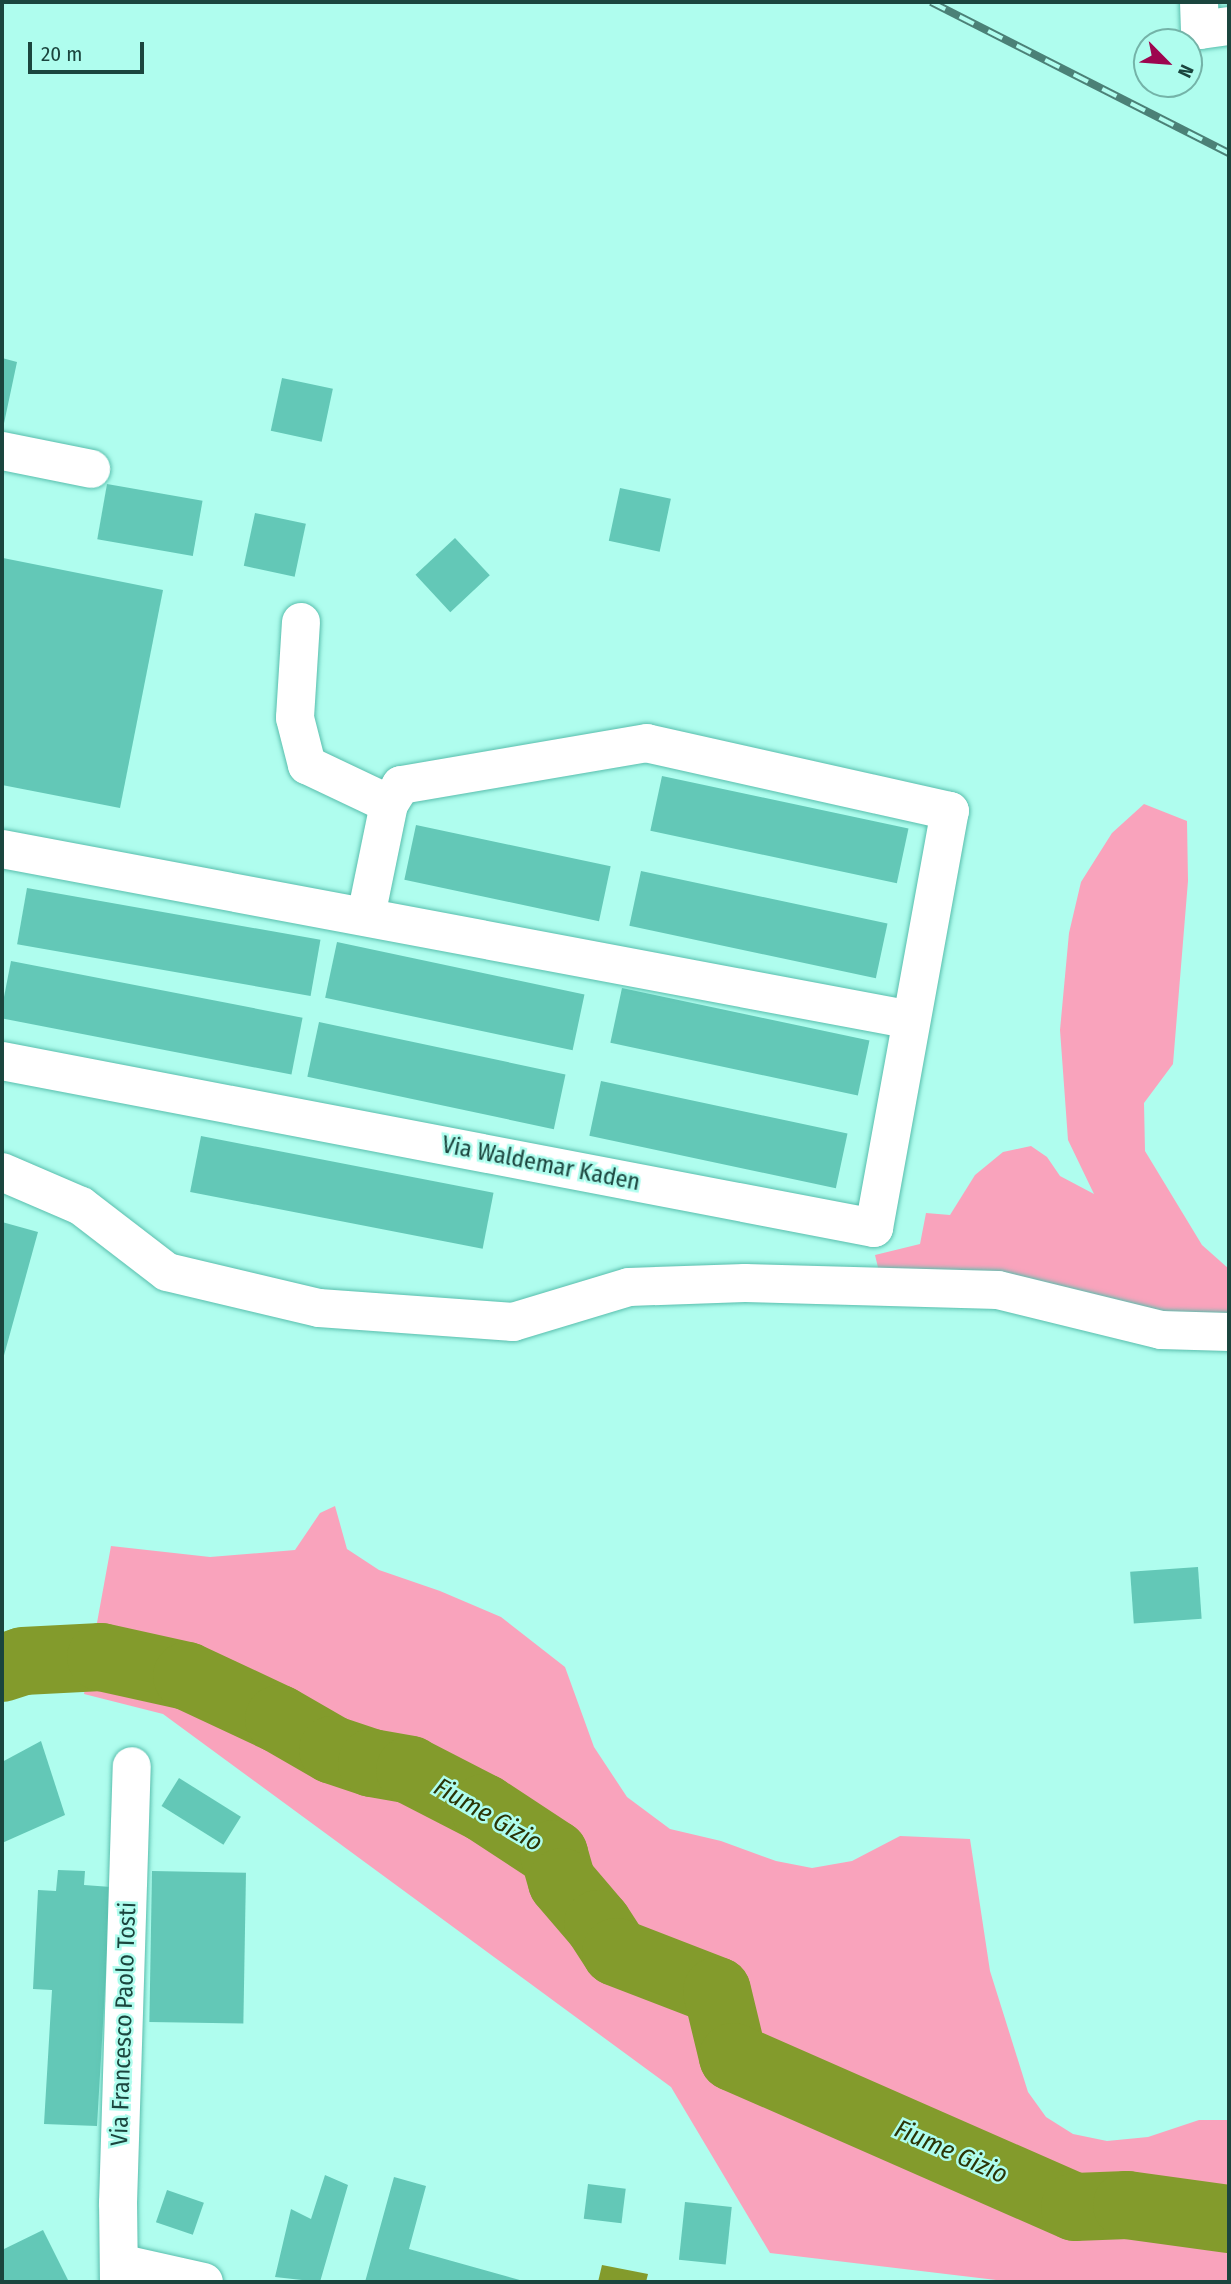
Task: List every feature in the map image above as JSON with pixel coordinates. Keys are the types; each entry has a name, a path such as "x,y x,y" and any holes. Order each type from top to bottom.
{"street":[{"path":"1199,2 1200,30 1229,26"},
{"path":"2,451 91,469"},
{"path":"301,622 295,718 307,765 389,804 366,916"},
{"name":"Via Waldemar Kaden","path":"2,1060 874,1228 950,810 647,743 401,785 389,804"},
{"path":"2,849 911,1020"},
{"path":"2,1172 81,1206 167,1272 319,1308 513,1322 629,1287 745,1283 945,1288 998,1290 1161,1330 1229,1332"},
{"name":"Via Francesco Paolo Tosti","path":"119,2273 118,2203 132,1766"},
{"path":"119,2273 204,2282"}],"shaded area":[{"path":"1144,804 1187,821 1188,881 1173,1064 1144,1103 1145,1151 1202,1245 1229,1269 1229,1344 881,1280 875,1255 920,1244 926,1213 950,1215 975,1175 1003,1152 1031,1146 1047,1157 1060,1176 1094,1194 1068,1140 1060,1030 1069,933 1081,882 1112,833"},
{"path":"335,1506 347,1549 379,1570 440,1591 501,1617 565,1667 594,1747 627,1797 670,1829 721,1841 776,1861 812,1868 852,1861 900,1836 970,1839 990,1971 1028,2092 1046,2117 1073,2134 1107,2141 1148,2137 1199,2120 1229,2120 1229,2282 1013,2282 770,2253 671,2087 163,1714 84,1694 111,1546 210,1557 295,1550 320,1513"},
{"path":"602,2265 648,2274 646,2282 598,2282"}],"building":[{"path":"2,358 17,362 3,428 2,428"},
{"path":"282,378 333,389 322,442 271,431"},
{"path":"107,484 203,501 193,556 97,539"},
{"path":"620,488 671,499 660,552 609,541"},
{"path":"255,513 306,524 295,577 244,566"},
{"path":"455,538 490,575 450,612 416,575"},
{"path":"3,558 163,590 120,808 2,785"},
{"path":"662,776 908,828 897,883 650,831"},
{"path":"416,825 611,866 599,921 404,880"},
{"path":"641,871 887,923 876,978 629,926"},
{"path":"27,888 320,940 311,996 17,944"},
{"path":"337,942 584,995 573,1050 325,998"},
{"path":"11,961 303,1018 291,1075 2,1018"},
{"path":"622,988 869,1041 858,1095 610,1043"},
{"path":"319,1022 565,1074 554,1129 307,1077"},
{"path":"601,1081 847,1133 836,1188 589,1136"},
{"path":"201,1136 494,1193 483,1249 190,1192"},
{"path":"2,1222 38,1232 3,1359 2,1359"},
{"path":"1198,1567 1202,1619 1134,1624 1130,1572"},
{"path":"41,1741 65,1815 2,1843 2,1762"},
{"path":"179,1778 241,1817 223,1845 162,1806"},
{"path":"58,1870 85,1871 84,1885 111,1887 97,2126 44,2124 52,1990 33,1989 38,1890 56,1891"},
{"path":"152,1871 246,1873 243,2024 149,2022"},
{"path":"325,2175 348,2185 320,2282 275,2277 291,2209 311,2219"},
{"path":"394,2177 426,2186 409,2249 527,2282 365,2282"},
{"path":"588,2184 626,2189 621,2223 584,2219"},
{"path":"167,2190 204,2203 193,2235 156,2222"},
{"path":"685,2202 732,2207 726,2265 679,2260"},
{"path":"43,2230 69,2282 2,2282 2,2250"}],"waterway":[{"name":"Fiume Gizio","path":"2,1668 23,1661 101,1657 187,1676 279,1719 333,1750 372,1763 410,1770 484,1808 554,1854 562,1882 598,1924 616,1952 717,1991 733,2057 1075,2207 1127,2205 1229,2219"}],"railway":[{"path":"931,2 1229,153"}]}
